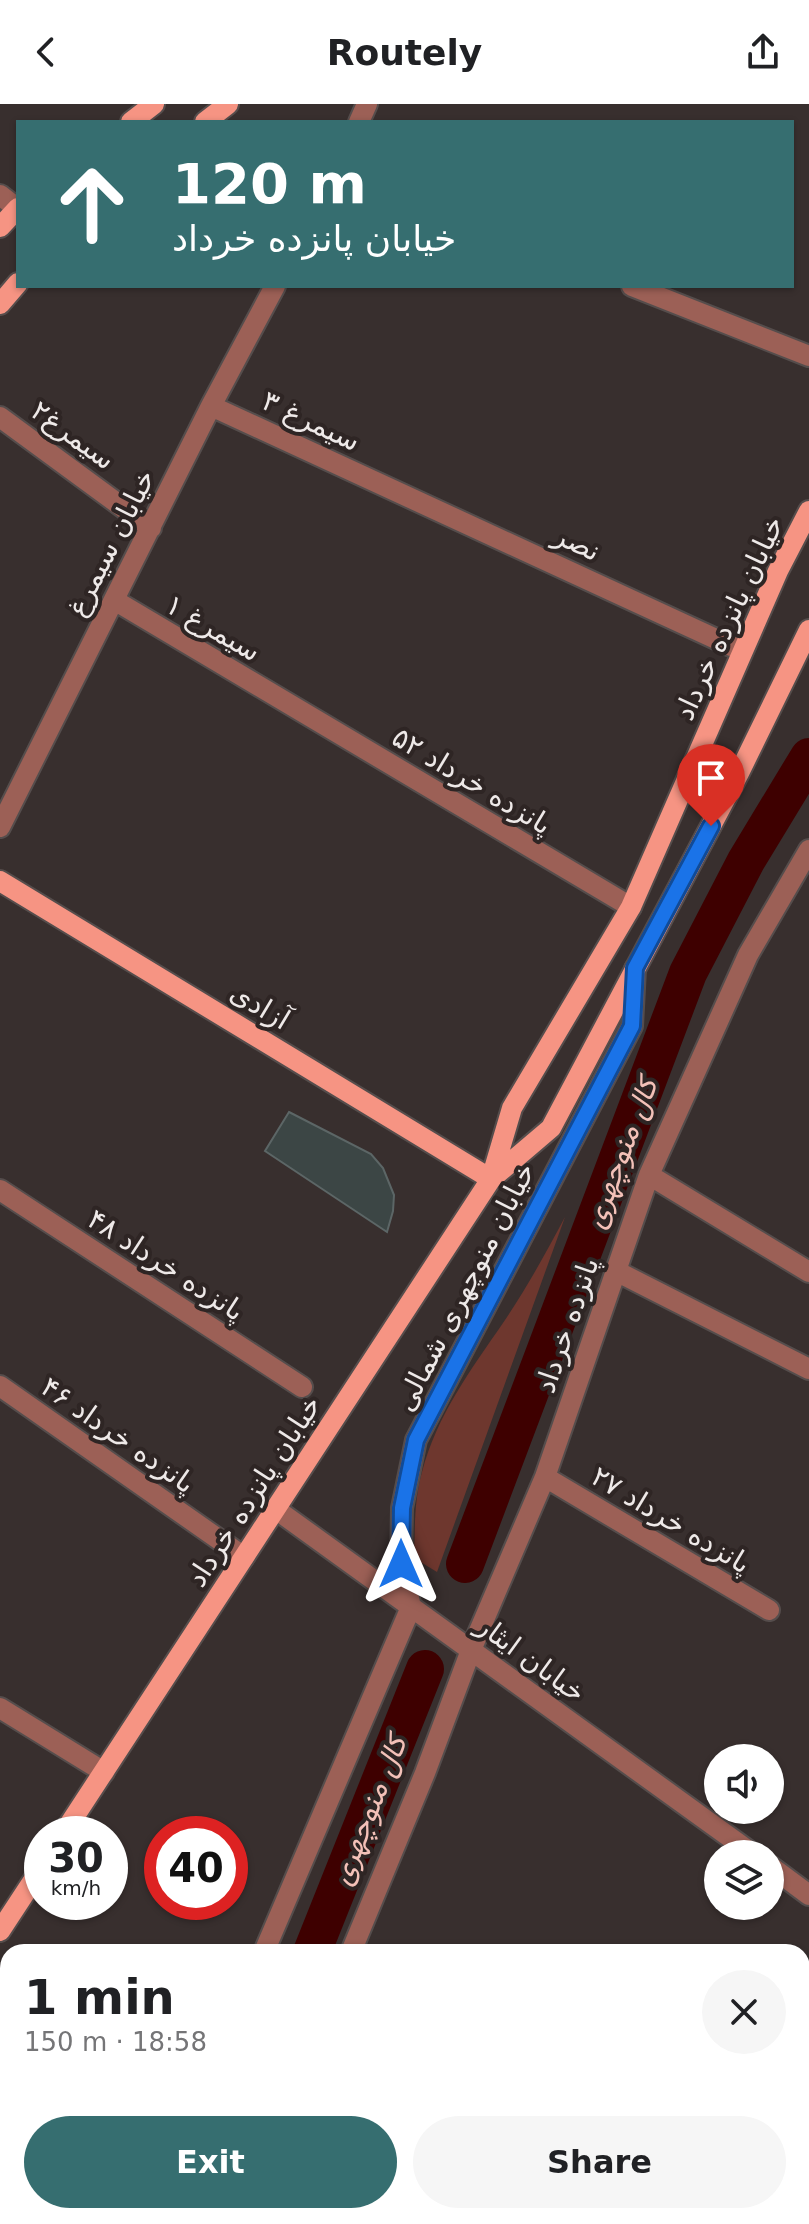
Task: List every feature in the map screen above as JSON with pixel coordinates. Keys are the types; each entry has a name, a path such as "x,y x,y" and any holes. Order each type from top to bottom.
{"main road":[{"path":"134,120 154,104"},
{"path":"208,120 228,104"},
{"path":"0,227 16,211"},
{"path":"0,304 16,285"},
{"name":"خیابان پانزده خرداد","path":"75,1816 491,1179 512,1108 631,907 742,651 809,511"},
{"name":"خیابان پانزده خرداد","path":"491,1179 551,1128 739,773 809,630"},
{"name":"آزادی","path":"0,881 491,1179"},
{"path":"0,1931 24,1894"}],"street":[{"path":"0,195 16,207"},
{"name":"خیابان سیمرغ","path":"0,827 211,406 274,288"},
{"path":"637,288 809,356"},
{"name":"سیمرغ ۳","path":"211,406 387,487"},
{"name":"سیمرغ۲","path":"0,417 151,528"},
{"name":"نصر","path":"387,487 742,651"},
{"name":"سیمرغ ۱","path":"114,600 286,703"},
{"name":"پانزده خرداد ۵۲","path":"286,703 631,907"},
{"name":"پانزده خرداد","path":"471,1650 545,1477 649,1175 748,955 809,850"},
{"name":"خیابان منوچهری شمالی","path":"411,1607 401,1564 402,1508 416,1440 632,1026 635,968"},
{"path":"649,1175 809,1272"},
{"name":"پانزده خرداد ۴۸","path":"0,1190 302,1387"},
{"path":"616,1271 809,1369"},
{"name":"پانزده خرداد ۴۶","path":"0,1386 244,1557"},
{"name":"پانزده خرداد ۲۷","path":"545,1477 769,1610"},
{"name":"خیابان ایثار","path":"277,1510 734,1840"},
{"path":"267,1944 411,1607"},
{"path":"354,1944 425,1773 471,1650"},
{"path":"0,1708 104,1772"},
{"path":"784,1876 809,1895"}],"shaded area":[{"path":"565,1217 437,1572 414,1558 415,1515 428,1451 456,1394 520,1297"}],"building":[{"path":"289,1112 371,1154 383,1168 394,1195 387,1232 265,1151"}],"waterway":[{"name":"کال منوچهری","path":"465,1564 688,973 746,861 809,757"},
{"name":"کال منوچهری","path":"315,1944 425,1669"}],"route":[{"path":"401,1564 402,1508 416,1440 632,1026 635,968 711,826"}]}
